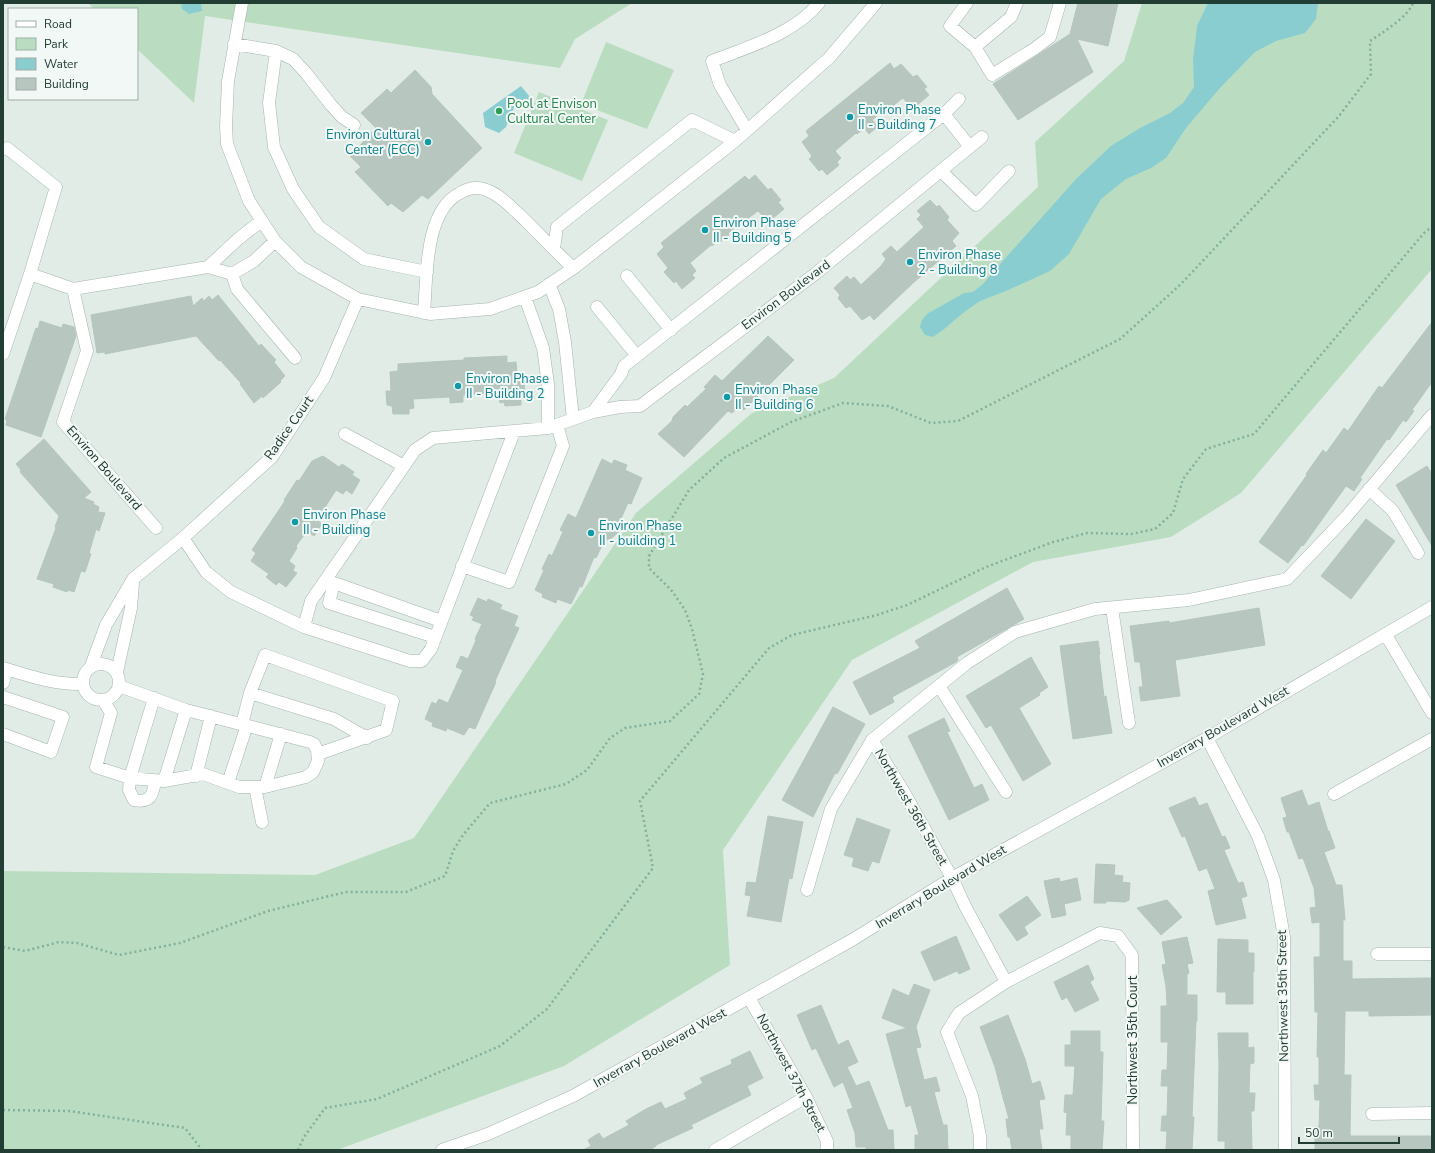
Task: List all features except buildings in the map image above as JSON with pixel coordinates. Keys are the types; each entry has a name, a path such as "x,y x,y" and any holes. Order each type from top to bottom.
{"street":[{"path":"242,3 228,81 226,104 227,144 249,201 261,221 274,241 301,267 358,300 430,314 490,309 538,292 573,268 735,141 829,58 876,3"},
{"path":"747,130 720,85 712,61 785,31 813,10 819,3"},
{"path":"967,3 950,26 975,47 992,75 1034,49 1050,36 1060,3"},
{"path":"975,47 1011,18 1017,3"},
{"path":"234,44 276,51 293,59 342,117 354,125"},
{"path":"276,51 269,103 274,146 293,189 319,227 364,260 428,272"},
{"path":"593,412 621,374 624,366 944,114 959,99"},
{"path":"944,114 970,146"},
{"path":"554,249 558,227 692,120 735,141"},
{"name":"Environ Boulevard","path":"304,626 311,601 415,450 433,438 514,432 552,427 593,412 620,407 640,406 815,274 982,137"},
{"path":"3,149 7,148 56,187 30,274 3,354"},
{"path":"941,171 976,206 1009,171"},
{"path":"424,313 429,246 434,228 442,207 453,196 468,188 480,188 492,192 508,204 573,268"},
{"path":"208,267 237,240 261,221"},
{"path":"30,274 73,288 108,284 208,267 232,274 254,261 274,241"},
{"path":"232,274 237,289 295,358"},
{"path":"627,276 671,330"},
{"path":"549,284 559,309 565,342 573,419"},
{"name":"Environ Boulevard","path":"73,288 87,351 63,422 156,528"},
{"path":"462,566 509,582 563,446 552,427 543,348 525,297"},
{"name":"Radice Court","path":"91,666 106,625 133,579 183,538 272,457 324,378 358,300"},
{"path":"597,307 637,356"},
{"path":"807,890 831,809 872,740 967,663 1015,632 1094,609 1189,600 1287,579 1346,517 1432,415"},
{"path":"183,538 206,572 231,592 304,626 410,661 422,662 431,649 514,432"},
{"path":"345,434 404,466"},
{"path":"1369,489 1393,511 1418,553"},
{"path":"117,672 112,667 105,664 98,663 91,666 83,677 82,684 85,691 90,697 96,700 110,698 116,693 119,686 117,672 131,608 133,579"},
{"path":"435,637 329,603 334,583 441,621"},
{"name":"Inverrary Boulevard West","path":"442,1150 488,1134 573,1096 852,940 952,878 1207,738 1432,607"},
{"path":"1112,608 1129,723"},
{"path":"1386,635 1432,713"},
{"path":"228,783 245,725 250,693 265,655 394,700 386,730 367,738 318,754"},
{"path":"3,683 5,669 52,682 68,685 82,684"},
{"path":"104,700 111,713 96,767 130,778 159,781 203,774 239,787 260,787 306,777 313,772 316,766 318,754 316,747 310,742 186,710 119,686"},
{"path":"939,686 1006,792"},
{"path":"250,693 334,719 367,738"},
{"path":"3,697 63,718 51,752 3,734"},
{"path":"154,698 130,778 129,790 134,800 142,801 149,798 154,793 186,710"},
{"path":"196,776 211,716"},
{"path":"262,822 260,787 281,734"},
{"name":"Northwest 35th Street","path":"1207,738 1258,836 1274,880 1284,937 1285,1150"},
{"path":"1334,794 1432,739"},
{"name":"Northwest 36th Street","path":"872,740 906,794 1006,982"},
{"name":"Northwest 35th Court","path":"1006,982 1100,933 1118,936 1132,955 1133,1150"},
{"path":"1377,954 1432,954"},
{"path":"980,1150 980,1136 972,1096 947,1032 959,1013 1006,982"},
{"name":"Northwest 37th Street","path":"749,998 806,1096 827,1141 827,1150"},
{"path":"715,1150 806,1096"},
{"path":"1372,1114 1432,1112"}],"path":[{"path":"3,947 25,951 59,942 77,943 119,955 180,942 268,911 346,892 406,892 445,876 453,851 490,803 566,784 587,770 610,738 626,728 670,721 699,694 703,674 692,629 685,610 672,591 649,568 649,556 689,490 719,462 791,422 843,403 888,406 931,423 958,421 1120,339 1181,284 1339,116 1371,74 1370,41 1390,28 1411,8 1413,3"},
{"path":"298,1150 304,1137 325,1108 377,1099 500,1046 547,1009 653,868 640,801 769,648 792,635 907,605 986,567 1053,542 1087,533 1131,534 1154,529 1172,513 1183,479 1206,449 1254,434 1424,233 1432,227"},
{"path":"3,1110 69,1111 184,1128 202,1150"}],"green space":[{"path":"88,3 632,3 575,39 560,68 205,16 194,103 138,50 138,8 93,8"},
{"path":"1142,3 1432,3 1432,269 1241,493 1171,537 1033,562 852,660 723,850 730,965 564,1066 337,1150 3,1150 3,871 315,875 414,838 636,513 752,413 834,378 1038,187 1035,142 1124,61"},
{"path":"606,42 674,70 647,129 581,104"},
{"path":"539,92 608,120 582,181 514,153"}],"water":[{"path":"181,3 201,3 202,11 189,14 182,9"},
{"path":"1208,3 1318,3 1316,19 1305,33 1276,41 1255,52 1220,88 1186,128 1166,158 1151,168 1126,179 1101,199 1069,254 1050,271 980,301 933,337 925,335 920,327 922,320 927,314 964,293 973,292 983,284 1077,178 1111,146 1140,128 1170,113 1183,103 1194,87 1193,60 1197,26"},
{"name":"Pool at Envison Cultural Center","path":"521,86 530,97 525,109 515,105 506,127 499,133 485,127 483,113"}],"place":[{"name":"Pool at Envison Cultural Center","path":"499,111"},
{"name":"Environ Phase II - Building 7","path":"850,117"},
{"name":"Environ Cultural Center (ECC)","path":"428,142"},
{"name":"Environ Phase II - Building 5","path":"705,230"},
{"name":"Environ Phase 2 - Building 8","path":"910,262"},
{"name":"Environ Phase II - Building 2","path":"458,386"},
{"name":"Environ Phase II - Building 6","path":"727,397"},
{"name":"Environ Phase II - Building","path":"295,522"},
{"name":"Environ Phase II - building 1","path":"591,533"}]}
